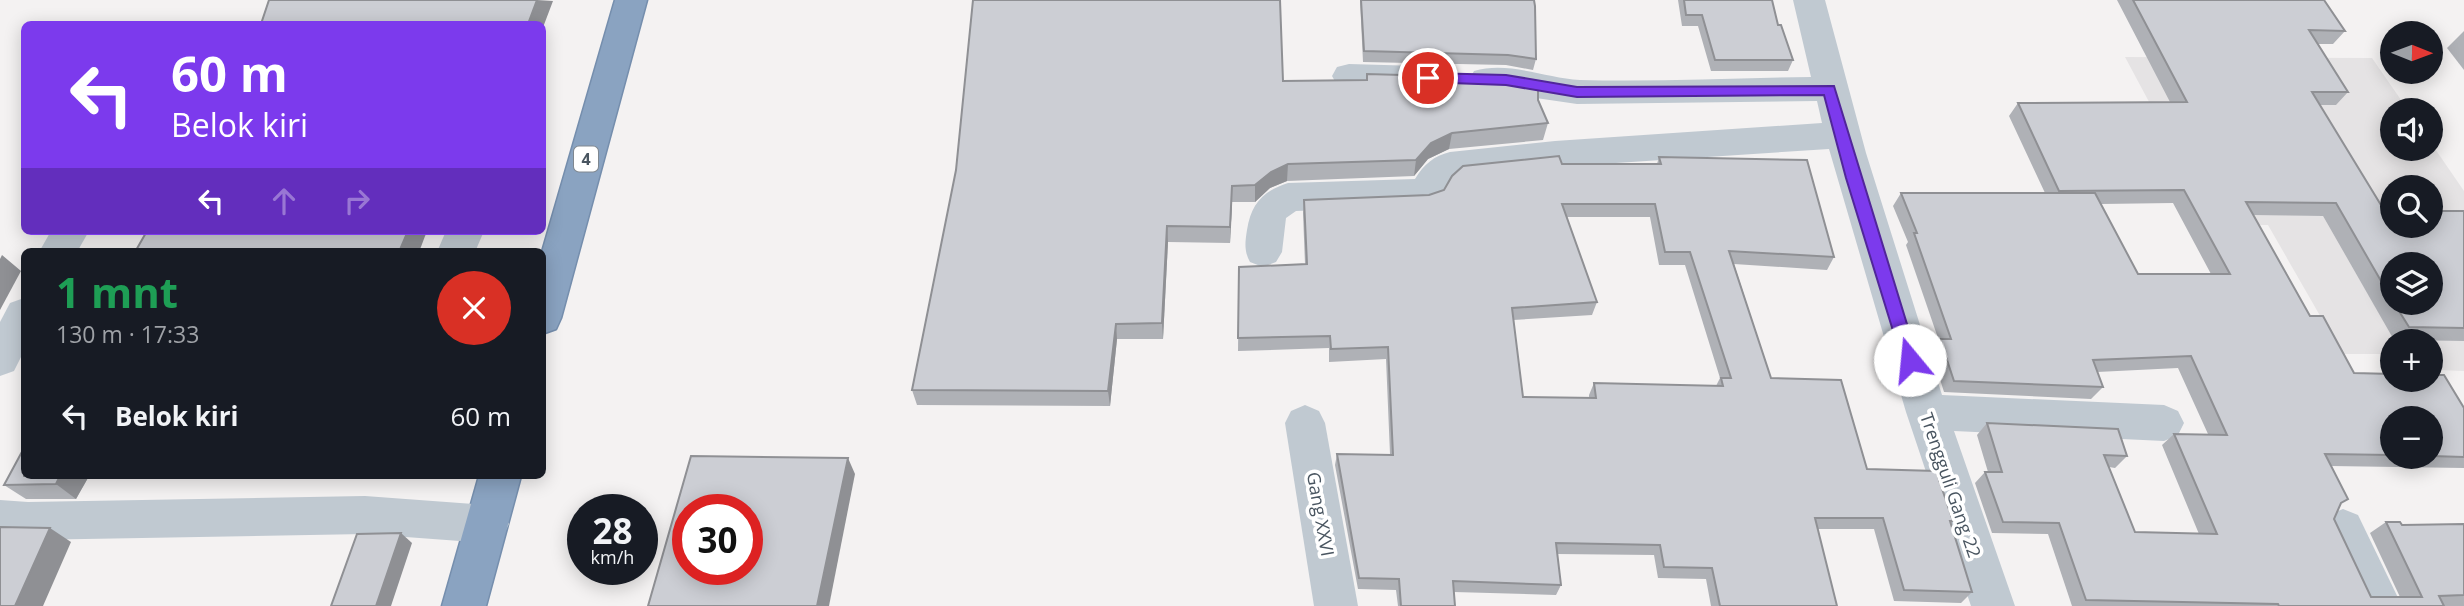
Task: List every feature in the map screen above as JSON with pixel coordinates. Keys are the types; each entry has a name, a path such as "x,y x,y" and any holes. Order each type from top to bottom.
{"highway":[{"name":"4","path":"546,297 631,0"},
{"path":"464,606 499,479"}],"street":[{"name":"Trengguli Gang 22","path":"1809,0 1842,135 1926,412 1993,606"},
{"path":"1349,76 1506,80 1577,92 1829,89"},
{"path":"1263,253 1268,212 1288,197 1426,192 1434,178 1450,165 1476,162 1555,154 1842,135"},
{"path":"0,359 21,320"},
{"path":"1926,412 2165,423"},
{"name":"Gang XXVI","path":"1305,423 1336,606"},
{"path":"0,519 28,521 365,515 487,524"},
{"path":"2343,529 2380,606"}],"shaded area":[{"path":"2125,57 2372,58 2380,70 2380,84 2390,84 2400,98 2380,98 2380,161 2443,160 2464,191 2464,224 2443,224 2443,175 2380,175 2380,208 2307,117 2233,214 2323,216 2388,329 2380,329 2380,354 2342,354 2268,225 2215,225"},
{"path":"2443,340 2464,341 2464,371 2443,370"}],"building":[{"path":"269,0 537,0 529,21 262,21"},
{"path":"973,0 1280,0 1283,81 1367,80 1367,74 1510,78 1538,83 1538,100 1548,123 1452,133 1431,143 1416,160 1288,164 1271,172 1255,185 1232,186 1230,227 1167,226 1162,323 1116,324 1108,391 912,390 956,170"},
{"path":"1361,0 1534,0 1536,59 1508,55 1364,51"},
{"path":"1684,0 1772,0 1778,25 1781,25 1793,60 1715,60 1702,15 1686,15"},
{"path":"2133,0 2324,0 2345,31 2309,30 2348,92 2312,92 2380,203 2380,238 2443,238 2443,211 2464,211 2464,328 2409,327 2402,315 2443,315 2443,252 2380,252 2380,279 2336,203 2246,202 2310,316 2323,316 2354,373 2380,374 2380,392 2443,392 2444,375 2464,408 2464,457 2443,456 2443,406 2380,406 2380,455 2325,454 2348,499 2341,503 2334,519 2371,597 2422,597 2386,522 2400,522 2402,525 2464,524 2464,595 2439,596 2444,606 2279,606 2086,600 2059,523 2003,522 1985,472 2002,472 1987,423 2118,429 2127,456 2104,455 2135,532 2217,534 2174,434 2227,435 2191,356 2093,360 2103,387 1954,381 1940,339 1951,339 1914,233 1917,233 1901,193 2095,193 2138,274 2230,274 2184,190 2059,191 2018,103 2187,102"},
{"path":"1559,156 1562,164 1661,164 1659,157 1807,160 1834,257 1729,251 1771,378 1841,380 1867,469 1936,471 1972,592 1904,590 1883,518 1815,518 1837,606 1720,606 1712,568 1664,567 1660,545 1556,543 1561,585 1453,581 1455,606 1401,606 1399,579 1359,578 1337,454 1393,455 1388,347 1331,349 1330,336 1238,338 1239,267 1307,264 1304,200 1429,195 1444,190 1452,176 1463,166","holes":["1562,204 1655,204 1665,252 1690,252 1731,378 1721,378 1723,386 1594,383 1596,398 1523,397 1512,308 1597,302"]},
{"path":"145,235 406,235 401,248 137,248"},
{"path":"21,454 21,479 58,479 56,484 4,485"},
{"path":"691,456 848,458 817,606 648,606 654,585 658,585 658,571 672,522 672,585 763,585 763,494 680,494"},
{"path":"0,527 50,528 15,606 0,606"},
{"path":"401,533 376,606 331,606 357,534"}],"route":[{"path":"1428,78 1506,80 1577,92 1829,89 1910,360"}]}
